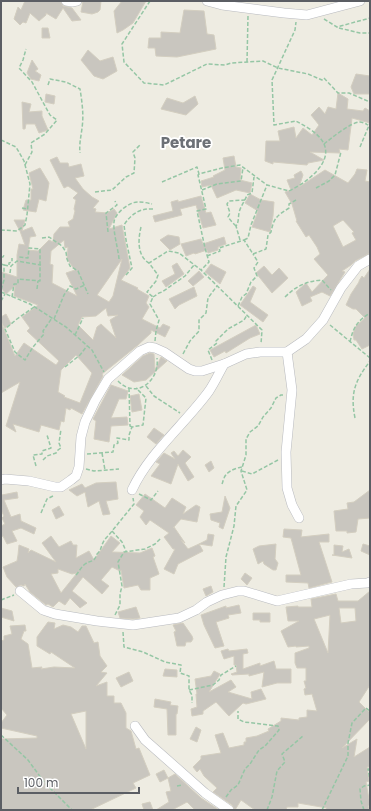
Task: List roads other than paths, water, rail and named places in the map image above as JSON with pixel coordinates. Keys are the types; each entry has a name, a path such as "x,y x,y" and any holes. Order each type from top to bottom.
{"street":[{"path":"66,1 77,1"},
{"path":"207,1 248,8 307,15 360,1"},
{"path":"1,480 29,481 45,486 61,487 76,476 79,467 81,437 95,401 111,377 140,351 149,347 155,348 179,361 189,369 195,371 202,371 224,364 246,354 260,352 287,352 306,339 323,320 341,288 358,266 370,259"},
{"path":"287,352 292,390 286,452 287,488 292,505 299,518"},
{"path":"132,490 148,464 209,390 224,364"},
{"path":"20,591 43,610 54,614 113,623 143,624 179,618 222,595 244,591 277,600 351,584 370,582"},
{"path":"135,726 144,740 205,794 229,810"}],"district":[{"name":"Petare","path":"186,142"}]}
